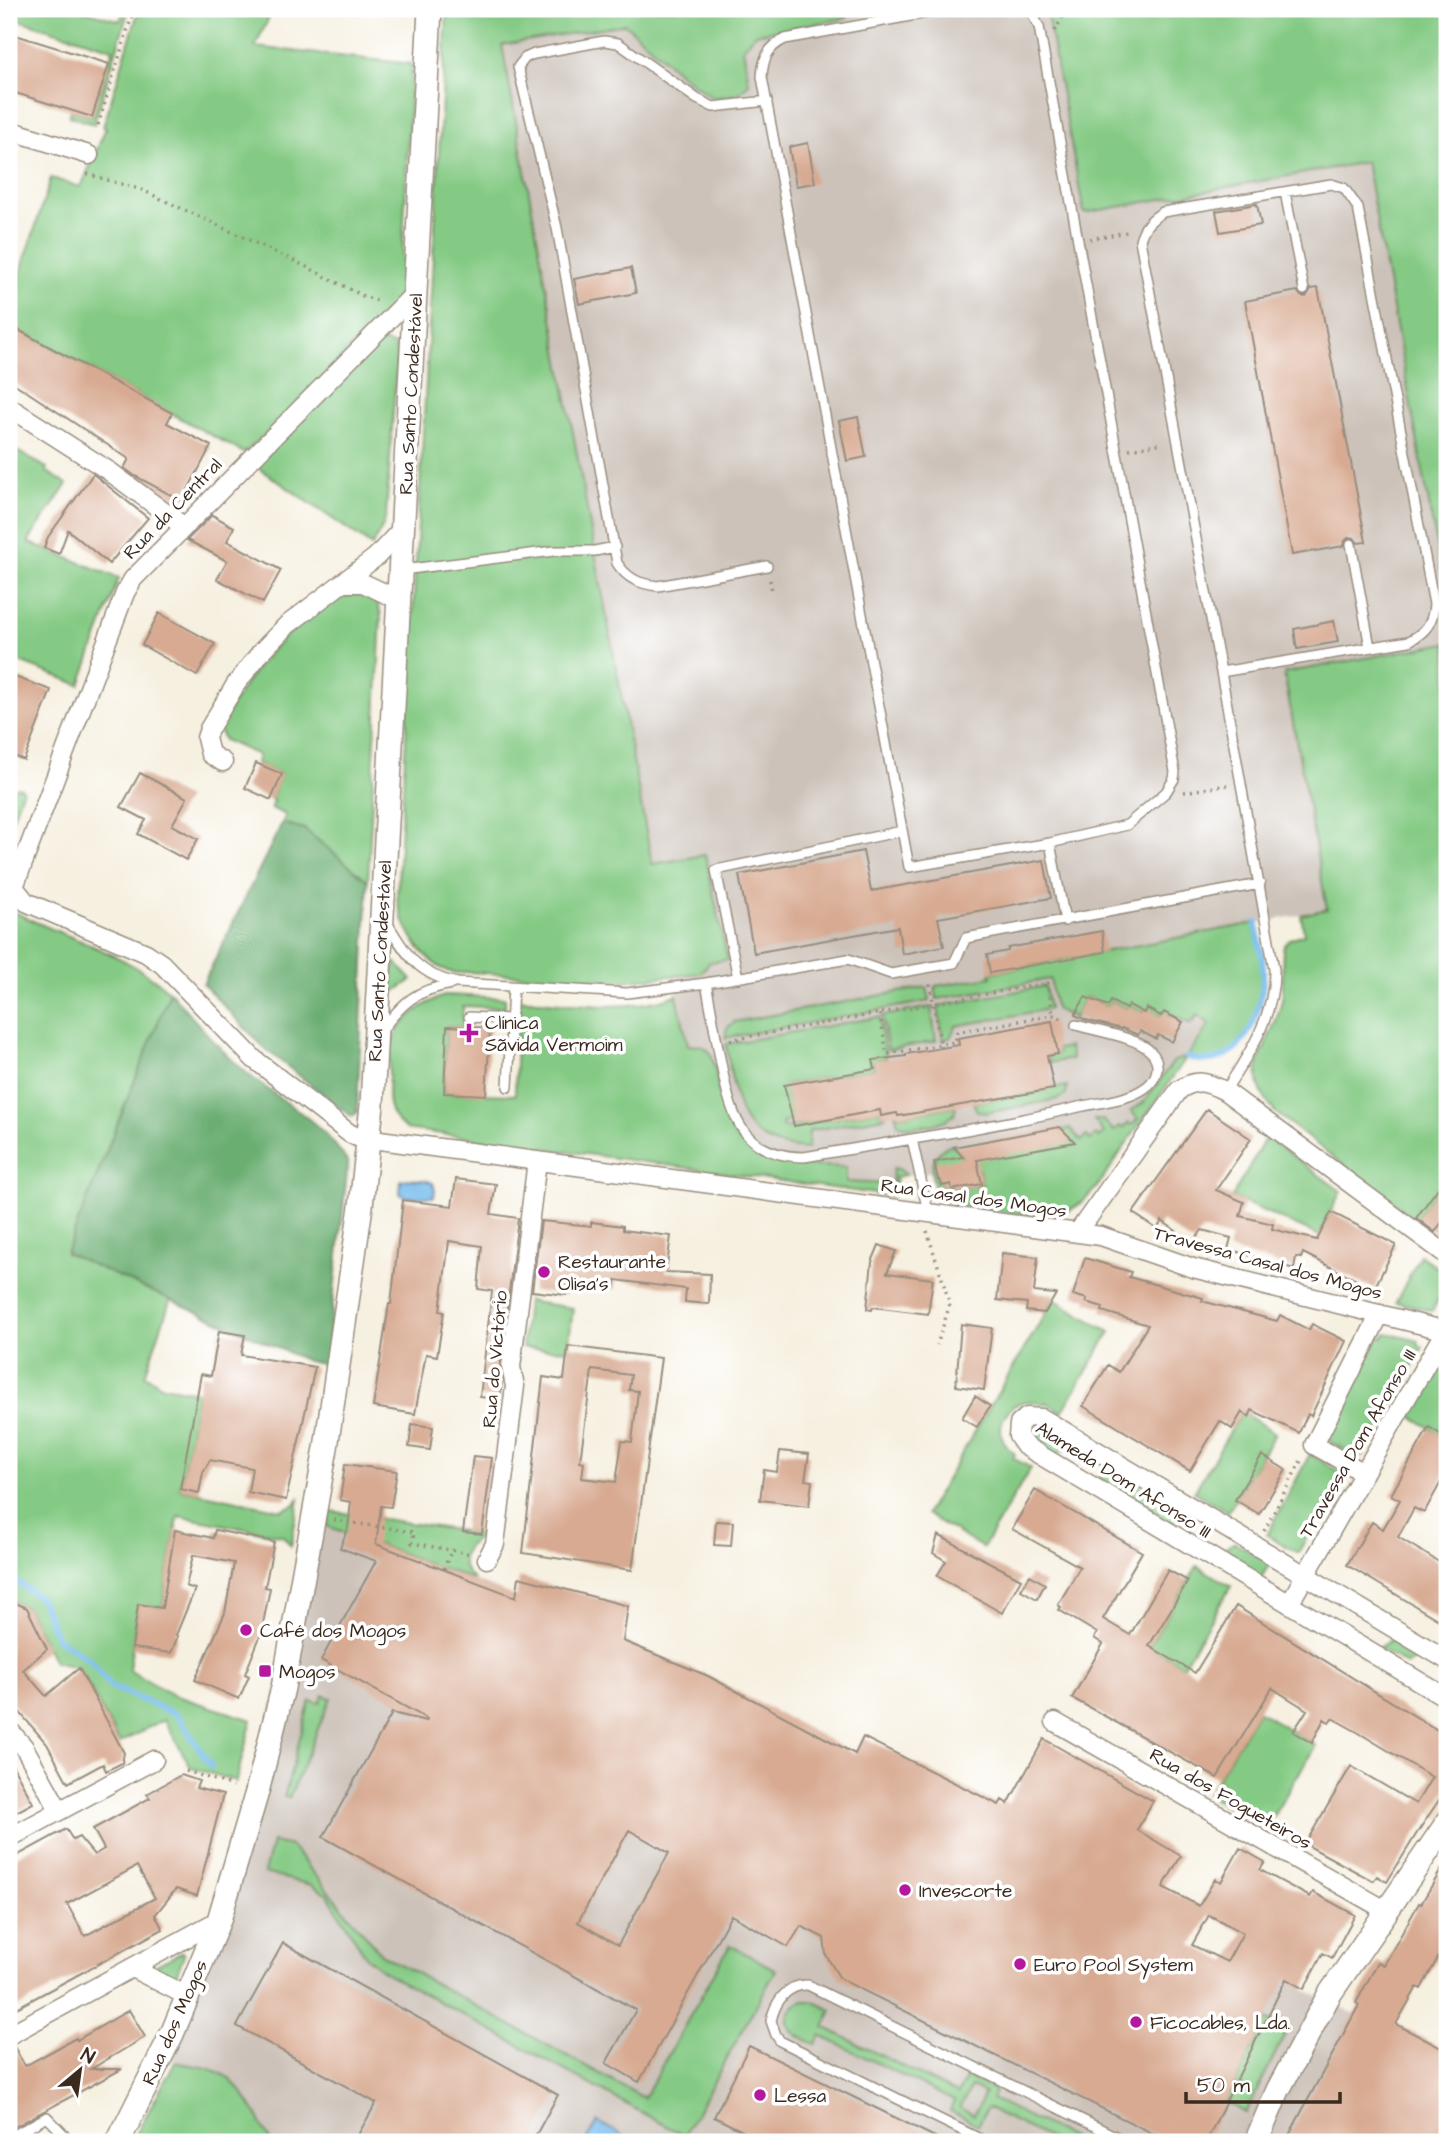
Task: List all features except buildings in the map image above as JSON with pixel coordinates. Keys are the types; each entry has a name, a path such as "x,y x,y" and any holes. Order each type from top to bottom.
{"street":[{"name":"Rua Santo Condestável","path":"222,1909 257,1792 283,1688 327,1448 361,1206 375,1038 430,9"},
{"path":"9,130 89,155"},
{"name":"Rua da Central","path":"12,886 125,593 133,579 416,292"},
{"path":"11,414 109,471 183,526"},
{"path":"223,762 210,754 206,738 213,720 236,684 286,626 376,557 402,528"},
{"path":"343,583 363,583 399,600"},
{"name":"Rua Casal dos Mogos","path":"12,886 26,902 146,953 162,964 254,1059 349,1133 368,1139 1078,1232 1179,1090 1190,1083 1200,1082 1212,1084 1225,1091 1447,1255"},
{"name":"Rua do Victório","path":"487,1559 494,1548 497,1531 515,1386 511,1367 537,1161"},
{"name":"Travessa Casal dos Mogos","path":"1078,1232 1101,1236 1185,1266 1446,1331"},
{"path":"1364,1473 1314,1445 1380,1314"},
{"name":"Travessa Dom Afonso III","path":"1306,1576 1446,1331"},
{"name":"Alameda Dom Afonso III","path":"1447,1660 1042,1418 1027,1417 1019,1424 1018,1436 1025,1446 1447,1698"},
{"path":"1289,1604 1306,1576"},
{"name":"Rua dos Fogueteiros","path":"1055,1722 1387,1911"},
{"path":"9,1730 24,1746 59,1810"},
{"path":"9,1838 154,1760"},
{"path":"1256,2142 1283,2080 1329,1995 1447,1824"},
{"path":"9,2035 132,1968 222,1909"},
{"name":"Rua dos Mogos","path":"118,2142 172,2034 222,1909"},
{"path":"132,1968 187,1996"}],"lane":[{"path":"949,9 785,39 767,52 762,77 909,867 1050,843 1128,825 1166,792 1175,772 1039,27 1030,9"},
{"path":"767,101 713,107 697,99 618,43 604,41 534,54 525,58 519,67 557,228 617,563 624,573 648,585 658,586 768,570"},
{"path":"1221,672 1409,641 1420,635 1433,617 1434,604 1359,208 1344,188 1331,184 1163,212 1154,217 1143,230 1140,240 1272,950 1273,994 1258,1038 1225,1091"},
{"path":"1285,192 1304,290"},
{"path":"1351,544 1370,647"},
{"path":"400,570 554,551 595,551 615,547"},
{"path":"738,978 716,870 902,831"},
{"path":"1050,843 1065,921"},
{"path":"381,913 401,947 427,974 457,983 617,993 706,984 848,959 891,974 954,963 967,938 1260,884"},
{"path":"375,1038 404,1003 418,993 457,983"},
{"path":"706,984 730,1108 744,1132 765,1149 776,1154 804,1157 912,1139 1059,1112 1133,1094 1146,1088 1155,1076 1158,1064 1153,1054 1143,1045 1076,1025"},
{"path":"508,1087 513,987"},
{"path":"469,1017 511,1019"},
{"path":"912,1139 928,1212"},
{"path":"986,2142 780,2041 771,2021 783,1994 801,1985 808,1985 1127,2142"},
{"path":"9,2137 47,2117 71,2142"}],"path":[{"path":"98,125 134,9"},
{"path":"1050,35 1071,9"},
{"path":"89,155 86,174 142,190 363,296 390,304 416,292"},
{"path":"1089,239 1123,233"},
{"path":"1129,449 1162,443"},
{"path":"768,570 772,591"},
{"path":"1194,791 1224,786"},
{"path":"717,1042 1048,983 1053,1014 957,1032 955,1042 887,1054 880,1013"},
{"path":"930,984 941,1046"},
{"path":"928,1212 926,1227 950,1304 937,1345"},
{"path":"1263,1533 1306,1451"},
{"path":"334,1520 414,1532 412,1543 464,1551"},
{"path":"444,1569 452,1549"},
{"path":"186,1771 234,1786"}],"shaded area":[{"path":"846,9 1046,9 1084,213 1366,161 1447,602 1447,643 1284,673 1327,910 1218,930 1229,997 1089,1195 1070,1209 1049,1216 1034,1216 948,1195 935,1171 897,1177 894,1194 890,1196 719,1174 675,987 502,45 625,23 684,77 713,98 743,48 755,34 847,18"},
{"path":"315,1521 474,1580 708,1676 854,1754 857,1749 879,1760 1113,1906 1239,1968 1245,1957 1324,2000 1253,2142 696,2142 684,2135 680,2142 271,2142 241,2091 229,2079 206,2067 190,2066 164,2056 222,1921"},
{"path":"1447,1765 1446,1822 1416,1804 1432,1777 1438,1780"},
{"path":"1329,2001 1447,2065 1447,2142 1260,2142"}],"green space":[{"path":"9,9 79,9 120,21 124,9 129,9 94,124 69,116 71,110 92,117 113,49 9,17"},
{"path":"139,9 273,9 255,47 412,64 401,281 397,301 244,453 9,325 9,309 51,178 81,187 106,128 103,127"},
{"path":"447,9 846,9 847,18 755,34 743,48 749,84 738,94 713,98 684,77 625,24 502,45 652,864 705,855 728,960 710,962 700,973 622,981 454,972 441,968 420,949 411,936 400,909 397,897"},
{"path":"1046,9 1447,9 1447,602 1366,162 1084,213"},
{"path":"377,342 395,346 397,358 386,515 372,546 256,466"},
{"path":"15,450 47,468 46,471 67,484 28,542 119,578 80,685 9,658 9,452"},
{"path":"364,594 376,599 381,615 368,881 304,829 282,823 286,815 271,808 274,801 271,799 281,774 256,763 258,755 224,740 219,730 244,685 269,653 293,630 306,618 336,600"},
{"path":"1447,643 1447,1189 1441,1185 1415,1220 1276,1113 1264,1097 1258,1070 1282,999 1284,945 1289,939 1304,934 1301,915 1327,909 1284,673"},
{"path":"12,788 23,789 9,828 9,797"},
{"path":"282,823 304,829 368,881 357,1112 352,1117 264,1048 203,984"},
{"path":"9,909 132,965 170,992 66,1253 171,1298 145,1375 163,1386 198,1392 180,1489 281,1510 294,1505 299,1499 291,1546 283,1536 178,1516 162,1608 138,1605 129,1670 173,1695 252,1720 236,1781 191,1768 164,1719 120,1743 79,1668 54,1662 27,1608 9,1600"},
{"path":"1256,923 1263,984 1258,1010 1247,1035 1240,1046 1219,1059 1187,1057 1210,1024 1197,1015 1191,1024 1164,1012 1161,1016 1146,1009 1144,1013 1129,1005 1126,1009 1111,1001 1108,1006 1085,997 1074,1018 1055,1009 1050,979 937,999 935,986 991,977 990,973"},
{"path":"395,962 412,980 394,992 392,990"},
{"path":"1045,986 1049,1009 956,1026 950,1038 943,1040 938,1006"},
{"path":"927,987 930,1001 725,1038 727,1028 734,1022"},
{"path":"170,992 227,1055 314,1124 338,1148 348,1163 326,1365 307,1361 66,1253"},
{"path":"447,995 505,998 505,1008 463,1006 462,1027 447,1026 444,1093 515,1095 518,999 618,1006 658,1001 677,995 688,1045 702,1046 710,1052 723,1111 731,1130 743,1144 756,1154 772,1160 808,1166 846,1167 846,1182 892,1184 893,1168 906,1175 896,1177 894,1194 890,1196 406,1129 399,1124 389,1106 390,1049 393,1039 411,1015 428,1003"},
{"path":"931,1007 936,1041 888,1050 882,1016"},
{"path":"879,1017 886,1058 873,1061 875,1069 785,1085 793,1120 782,1123 783,1128 880,1110 885,1117 809,1131 808,1149 766,1140 753,1130 738,1103 726,1044"},
{"path":"1069,1047 1072,1059 1049,1063 1048,1056 1058,1054 1057,1049"},
{"path":"1187,1057 1103,1179 1088,1197 1070,1210 1042,1216 969,1208 949,1203 938,1193 932,1177 932,1168 938,1153 944,1148 953,1144 967,1161 1070,1128 1081,1141 1087,1136 1090,1140 1096,1135 1099,1138 1104,1133 1094,1120 1103,1120 1114,1131 1129,1123 1132,1125 1138,1119 1131,1111 1144,1102 1174,1061","holes":["935,1162 958,1173 979,1169 982,1184 952,1190 951,1184 942,1185 938,1180"]},
{"path":"1067,1086 1066,1095 1059,1099 985,1113 977,1111 973,1103"},
{"path":"956,1106 954,1115 949,1118 919,1127 898,1124 895,1113 898,1116"},
{"path":"1266,1137 1341,1191 1319,1236 1232,1197"},
{"path":"1447,1215 1447,1243 1434,1234"},
{"path":"1420,1255 1447,1275 1447,1284 1432,1311 1396,1302"},
{"path":"1054,1299 1110,1332 1062,1412 1046,1402 1044,1405 1032,1401 1012,1407 1005,1415 1002,1435 1006,1445 1015,1454 1013,1458 1031,1468 983,1548 926,1514"},
{"path":"527,1301 573,1308 568,1350 522,1347"},
{"path":"1386,1333 1419,1341 1418,1344 1423,1347 1364,1455 1359,1457 1330,1442 1328,1437 1379,1336 1383,1338"},
{"path":"1447,1350 1447,1420 1440,1434 1409,1415"},
{"path":"1242,1412 1275,1433 1228,1512 1194,1492"},
{"path":"1038,1426 1072,1445 1054,1456 1029,1439 1030,1430"},
{"path":"1310,1454 1343,1474 1298,1553 1267,1535"},
{"path":"1113,1469 1189,1514 1169,1524 1094,1479"},
{"path":"330,1511 482,1534 470,1544 463,1555 464,1566 474,1580 327,1526"},
{"path":"1235,1542 1270,1563 1261,1578 1218,1553"},
{"path":"1197,1566 1231,1586 1183,1666 1149,1646"},
{"path":"1396,1637 1423,1654 1407,1665 1378,1648"},
{"path":"323,1695 331,1698 289,1798 284,1797 310,1701 320,1703"},
{"path":"1258,1711 1316,1745 1266,1828 1207,1795"},
{"path":"272,1842 291,1846 381,1954 644,2098 730,1945 776,1970 684,2135 696,2142 680,2142 683,2135 386,1973 367,1958 327,1894 311,1885 264,1873"},
{"path":"182,1952 184,1955 175,1978 155,1968 156,1965"},
{"path":"812,2001 832,2010 824,2027 958,2094 967,2077 995,2091 992,2099 1080,2142 1056,2142 987,2108 978,2125 950,2111 954,2101 820,2035 816,2044 802,2038 794,2033 788,2024 789,2014 799,2003","holes":["971,2087 985,2093 974,2115 960,2108"]},
{"path":"1266,2019 1287,2030 1246,2113 1226,2102"},
{"path":"175,2062 208,2068 227,2078 243,2093 271,2142 132,2142"}],"water":[{"path":"401,1180 433,1183 434,1197 406,1197 400,1194"},
{"path":"598,2122 634,2142 586,2142"}],"waterway":[{"path":"1187,1057 1205,1060 1220,1058 1233,1051 1252,1026 1258,1010 1263,977 1256,923"},
{"path":"9,1576 40,1598 57,1638 91,1661 110,1686 177,1715 211,1766"}],"place":[{"name":"Clínica Sãvida Vermoim","path":"469,1033"},
{"name":"Restaurante Olisa's","path":"544,1272"},
{"name":"Café dos Mogos","path":"246,1630"},
{"name":"Mogos","path":"265,1671"},
{"name":"Invescorte","path":"905,1890"},
{"name":"Euro Pool System","path":"1020,1964"},
{"name":"Ficocables, Lda.","path":"1136,2022"},
{"name":"Lessa","path":"760,2095"}]}
